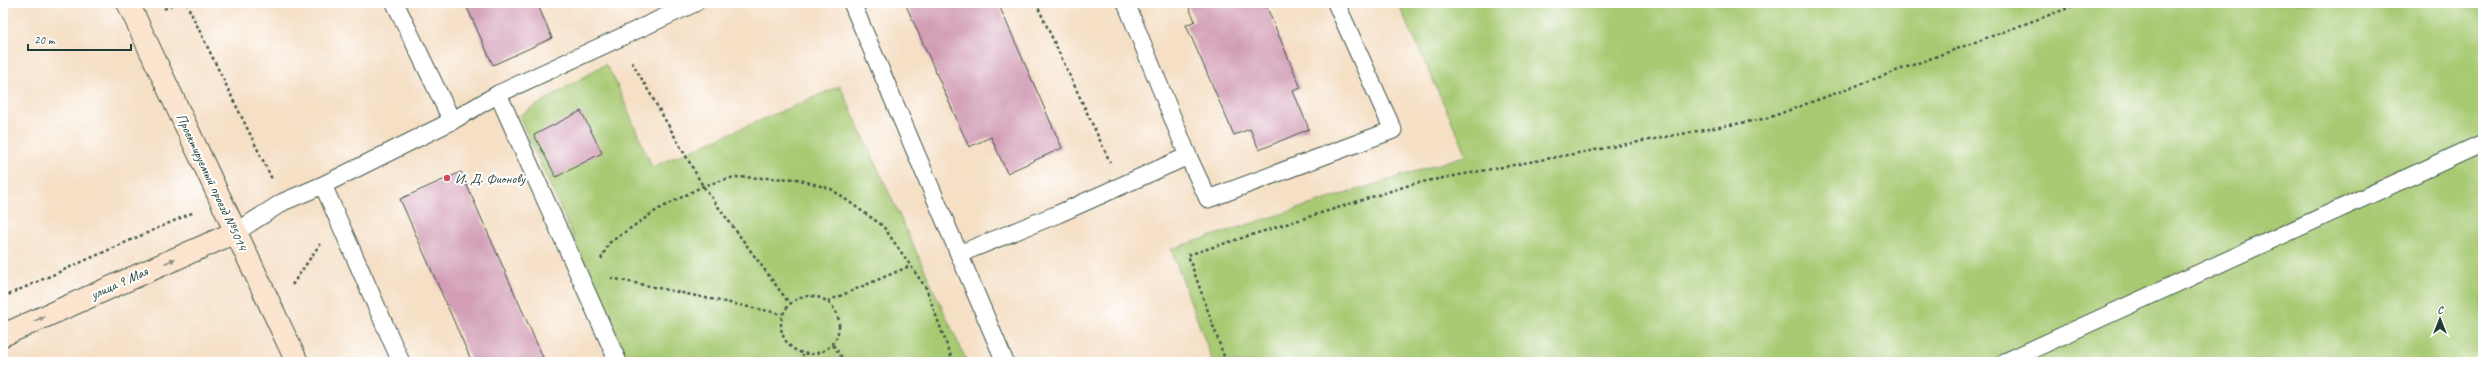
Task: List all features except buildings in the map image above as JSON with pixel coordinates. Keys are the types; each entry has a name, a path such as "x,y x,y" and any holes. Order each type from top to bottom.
{"street":[{"name":"Проектируемый проезд №5014","path":"128,3 297,362"},
{"name":"улица 9 Мая","path":"3,335 236,232"}],"lane":[{"path":"395,3 452,121"},
{"path":"236,232 283,202 324,185 452,121 498,94 695,3"},
{"path":"852,3 1005,362"},
{"path":"1126,3 1188,156 1208,199 1393,130 1336,3"},
{"path":"498,94 587,277 618,362"},
{"path":"2005,362 2483,143"},
{"path":"959,254 1121,186 1188,156"},
{"path":"324,185 401,362"}],"path":[{"path":"160,10 176,3"},
{"path":"186,3 283,202"},
{"path":"1036,3 1121,186"},
{"path":"1226,362 1188,255 1416,183 1768,118 2082,3"},
{"path":"620,38 663,120 703,186 789,303"},
{"path":"782,314 587,277 609,243 657,210 703,186 734,177 797,179 831,189 883,226 926,288 953,362"},
{"path":"3,297 200,209"},
{"path":"290,288 337,216"},
{"path":"828,301 910,266"},
{"path":"810,295 828,301 838,315 840,330 833,345 819,354 803,355 789,347 780,325 782,314 789,303 797,298 810,295"},
{"path":"833,345 845,362"},
{"path":"802,362 803,355"}],"green space":[{"path":"1398,3 2483,3 2483,362 1213,362 1171,249 1467,155"},
{"path":"605,64 614,78 652,167 840,86 967,362 629,362 519,116"}],"place":[{"name":"И. Д. Фионову","path":"447,178"}]}
